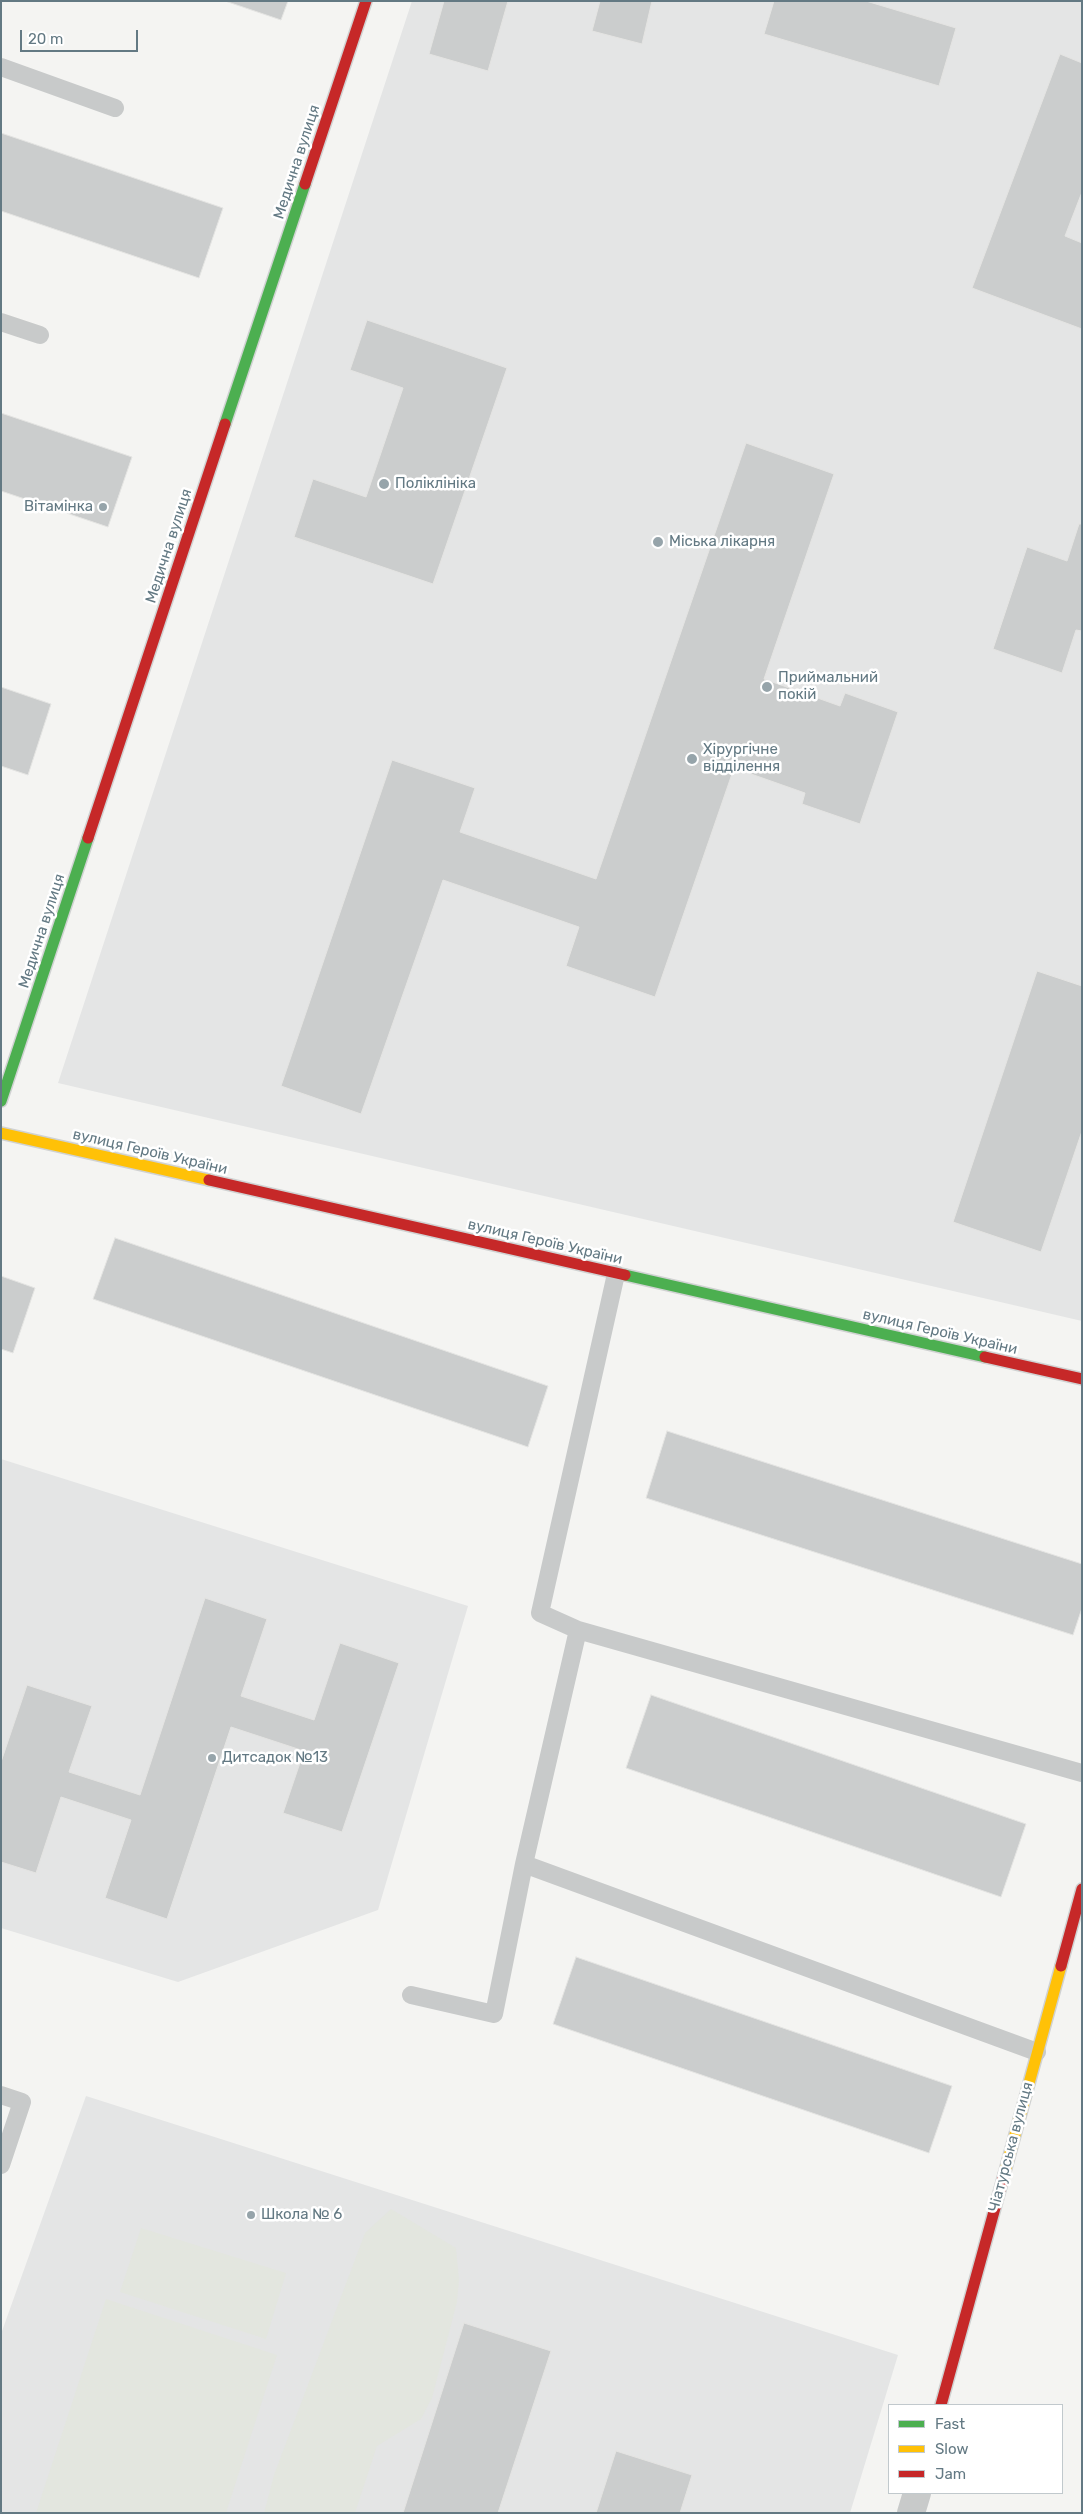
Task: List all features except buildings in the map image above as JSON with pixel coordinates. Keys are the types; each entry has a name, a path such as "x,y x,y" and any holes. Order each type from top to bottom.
{"street":[{"name":"Медична вулиця","path":"1,1101 366,1"},
{"name":"вулиця Героїв України","path":"1,1133 1082,1379"},
{"name":"Чіатурська вулиця","path":"941,2404 1082,1889"},
{"path":"912,2513 917,2494"}],"lane":[{"path":"1,67 115,108"},
{"path":"1,322 40,335"},
{"path":"616,1274 540,1613 578,1630 1082,1773"},
{"path":"411,1995 494,2014 524,1864 578,1630"},
{"path":"524,1864 1037,2052"},
{"path":"1,2095 22,2102 1,2165"}],"shaded area":[{"name":"Мiська лiкарня","path":"412,1 1082,1 1082,1321 58,1083"},
{"name":"Дитсадок №13","path":"1,1459 468,1606 378,1910 178,1982 1,1928"},
{"name":"Школа № 6","path":"86,2096 898,2355 850,2513 1,2513 1,2334"},
{"path":"391,2209 456,2248 459,2280 457,2302 432,2398 421,2419 377,2446 355,2513 264,2513 274,2475 365,2233"},
{"path":"141,2228 286,2273 266,2339 120,2292"},
{"path":"106,2299 277,2355 226,2513 36,2513"}],"traffic: fast":[{"path":"225,424 305,184"},
{"path":"1,1101 88,838"},
{"path":"625,1275 985,1357"}],"traffic: slow":[{"path":"1,1133 209,1180"},
{"path":"1004,2175 1061,1966"}],"traffic: jam":[{"path":"305,184 366,1"},
{"path":"88,838 225,424"},
{"path":"209,1180 625,1275"},
{"path":"985,1357 1082,1379"},
{"path":"1061,1966 1082,1889"},
{"path":"941,2404 1004,2175"}],"place":[{"name":"Поліклініка","path":"384,484"},
{"name":"Вітамінка","path":"103,507"},
{"name":"Мiська лiкарня","path":"658,542"},
{"name":"Приймальний покій","path":"767,687"},
{"name":"Хірургічне відділення","path":"692,759"},
{"name":"Дитсадок №13","path":"212,1758"},
{"name":"Школа № 6","path":"251,2215"}]}
